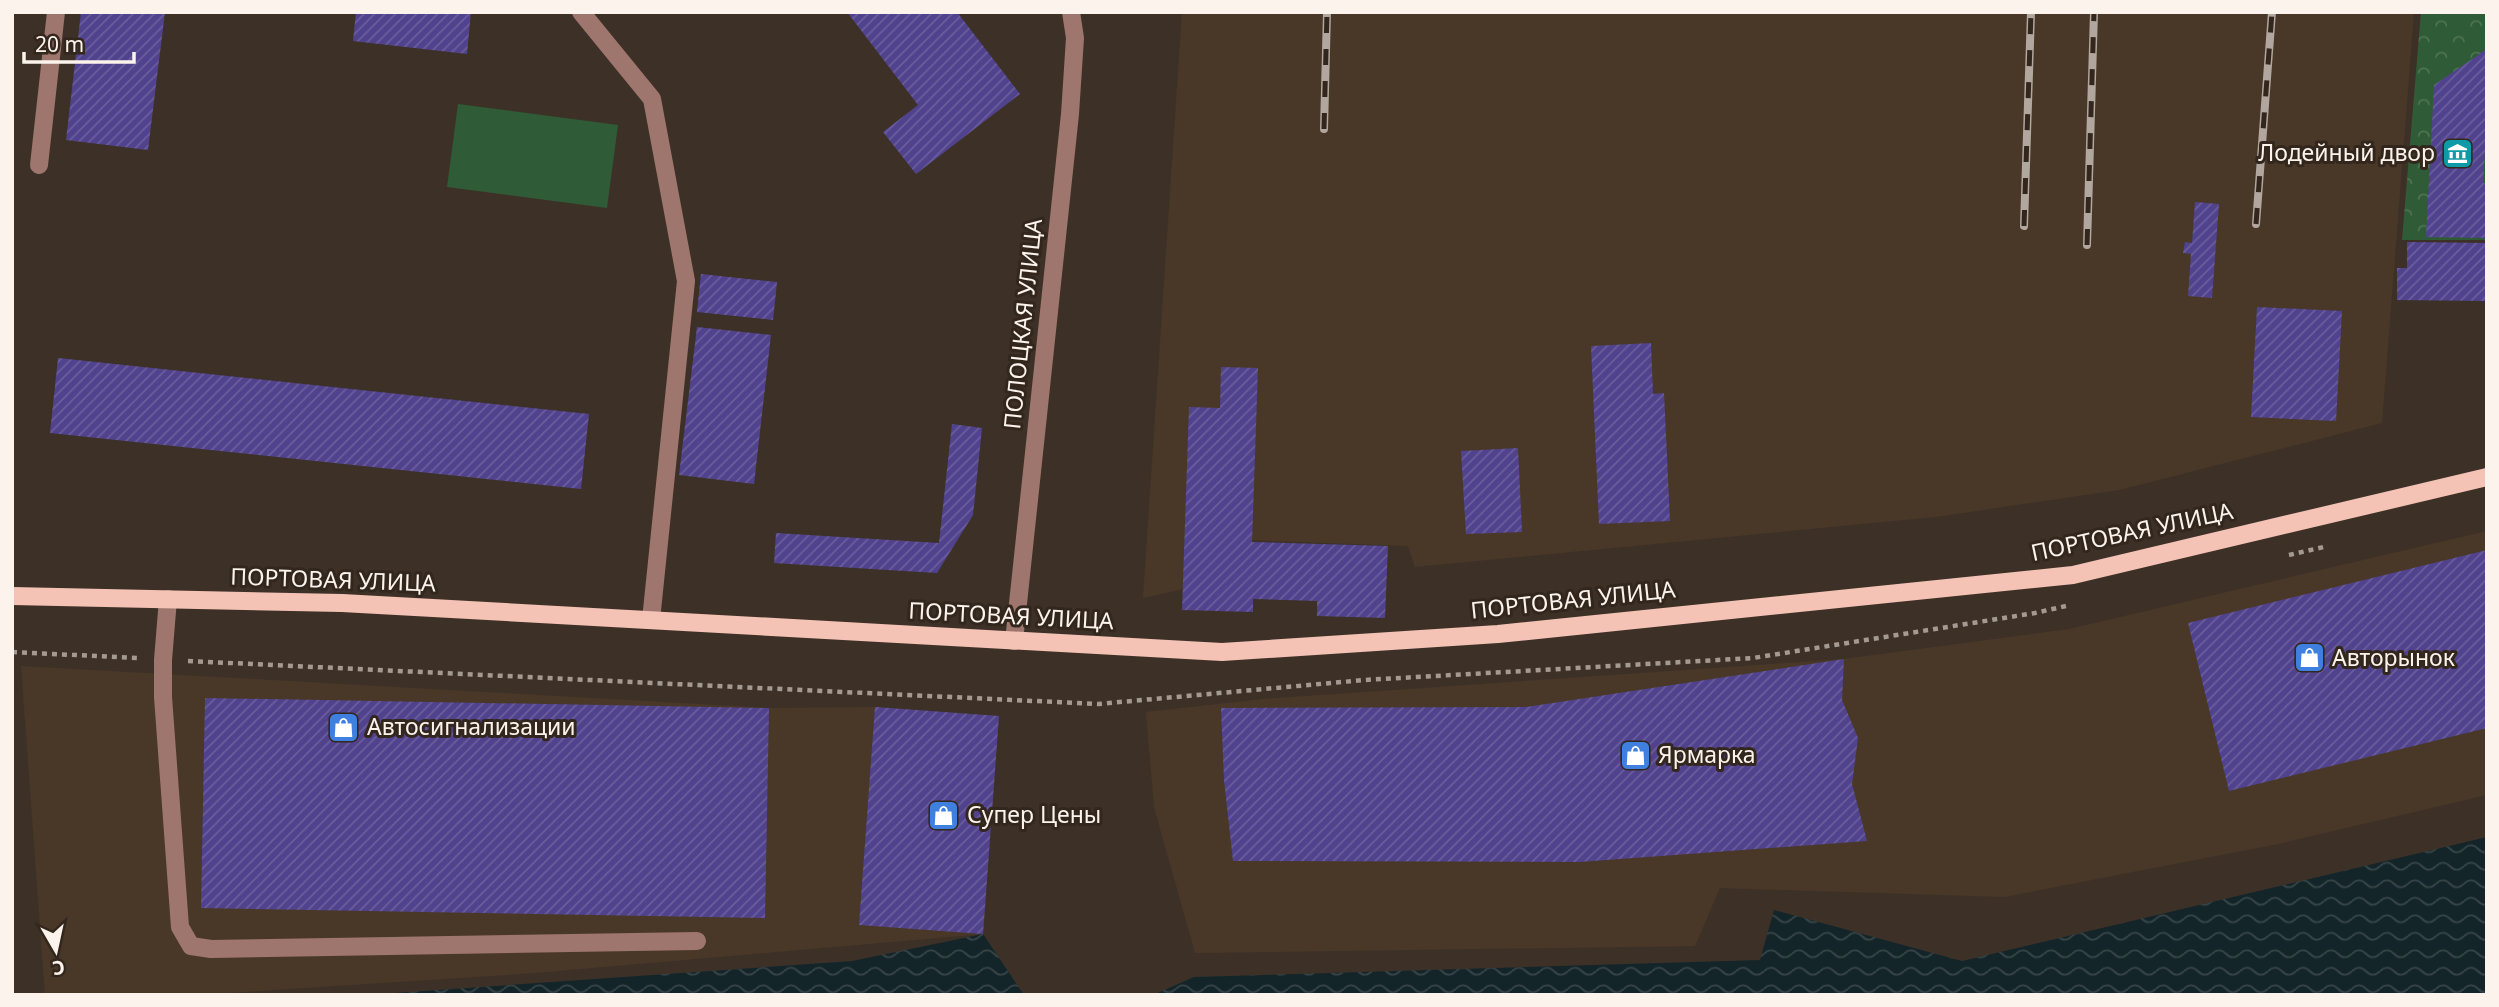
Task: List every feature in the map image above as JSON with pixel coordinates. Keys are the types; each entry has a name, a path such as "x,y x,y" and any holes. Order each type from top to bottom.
{"main road":[{"name":"ПОРТОВАЯ УЛИЦА","path":"12,596 342,603 1222,652 1498,634 2073,575 2487,477"}],"street":[{"path":"39,165 56,12"},
{"path":"581,12 652,99 686,281 651,620"},
{"name":"ПОЛОЦКАЯ УЛИЦА","path":"1014,641 1070,114 1075,38 1070,12"},
{"path":"168,599 163,660 164,711 180,927 191,946 211,949 697,941"}],"shaded area":[{"path":"1182,12 2414,12 2382,423 2119,490 1935,517 1415,567 1408,546 1189,538 1188,588 1143,598"},
{"path":"2487,531 2487,795 2278,844 2004,897 1720,888 1695,946 1195,953 1154,807 1146,712 1263,699 1844,659 2069,629"},
{"path":"21,666 769,708 875,707 999,716 983,934 535,973 198,995 45,995"}],"green space":[{"path":"2421,12 2487,12 2487,240 2402,240"},
{"path":"458,104 618,125 607,208 447,187"}],"water":[{"path":"2487,837 2487,995 1153,995 1194,977 1760,960 1774,910 1962,961"},
{"path":"983,934 1024,995 366,995 852,961"}],"building":[{"path":"81,12 165,12 148,150 66,140"},
{"path":"356,12 471,12 467,54 353,41"},
{"path":"847,12 957,12 1020,94 916,174 883,132 918,105"},
{"name":"Лодейный двор","path":"2487,49 2487,122 2483,183 2487,183 2487,238 2426,237 2434,85"},
{"path":"2195,202 2219,204 2212,298 2188,296 2191,254 2183,253 2185,242 2192,243"},
{"path":"2407,242 2487,243 2487,301 2397,300 2397,268 2407,268"},
{"path":"701,274 777,282 773,320 697,312"},
{"path":"2257,307 2342,311 2336,421 2251,417"},
{"path":"697,327 771,335 754,484 679,475"},
{"path":"1651,343 1653,394 1664,393 1670,521 1599,524 1591,346"},
{"path":"58,358 589,414 581,489 50,433"},
{"path":"1221,367 1258,368 1252,542 1388,546 1385,618 1317,616 1317,601 1253,599 1253,612 1182,610 1189,407 1220,408"},
{"path":"952,424 982,428 973,515 937,573 774,563 776,533 939,543"},
{"path":"1518,448 1522,532 1466,534 1461,451"},
{"path":"2487,550 2487,728 2229,791 2188,623"},
{"path":"1844,659 1842,700 1858,738 1852,784 1867,841 1579,862 1233,861 1224,780 1221,708 1526,707"},
{"path":"205,698 769,708 765,918 201,908"},
{"path":"875,707 999,716 983,934 859,925"}],"railway":[{"path":"1324,129 1327,12"},
{"path":"2024,226 2031,12"},
{"path":"2087,245 2094,12"},
{"path":"2256,224 2272,12"}],"place":[{"name":"Лодейный двор","path":"2458,153"},
{"name":"Авторынок","path":"2309,658"},
{"name":"Автосигнализации","path":"344,727"},
{"name":"Ярмарка","path":"1635,755"},
{"name":"Супер Цены","path":"944,815"}]}
